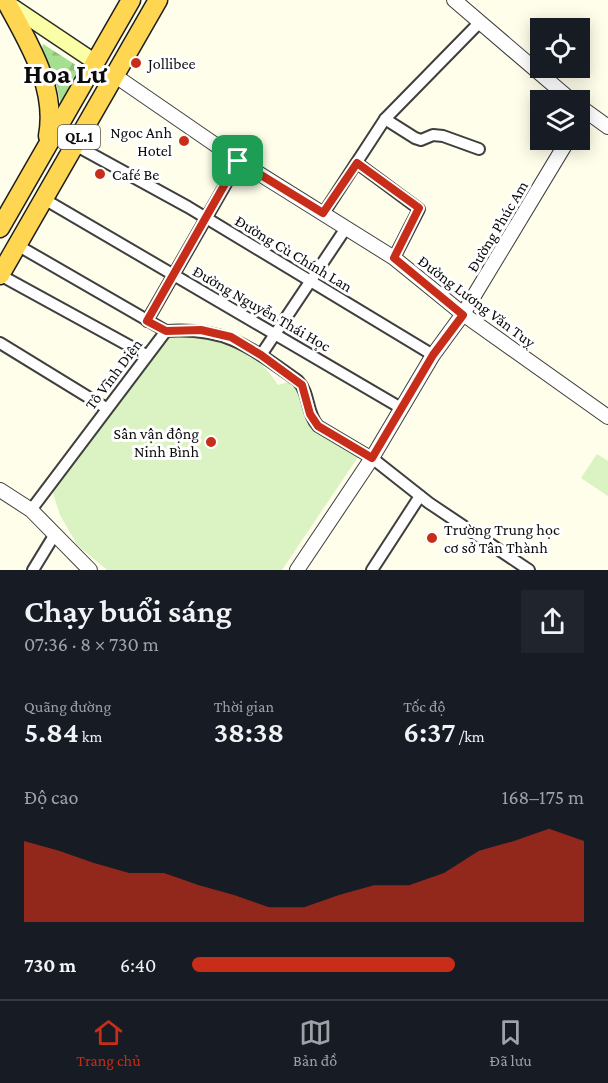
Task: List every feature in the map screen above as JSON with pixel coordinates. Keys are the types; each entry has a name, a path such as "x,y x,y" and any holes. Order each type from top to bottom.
{"highway":[{"name":"QL.1","path":"0,228 131,0"},
{"name":"QL.1","path":"0,275 158,0"},
{"path":"5,2 27,40 48,91 52,118 46,147"},
{"path":"95,62 114,75"}],"main road":[{"path":"5,2 95,62"}],"street":[{"path":"454,0 559,90"},
{"path":"323,213 385,119 480,23"},
{"name":"Đường Lương Văn Tuỵ","path":"114,75 238,161 394,258 463,315 608,417"},
{"path":"590,118 608,127"},
{"path":"385,119 421,140 442,136 479,148"},
{"name":"Đường Cù Chính Lan","path":"75,145 206,218 433,355"},
{"name":"Đường Phúc Am","path":"297,570 372,458 433,355 463,315 562,150"},
{"path":"147,321 238,161"},
{"path":"357,163 419,208 394,258"},
{"name":"Đường Nguyễn Thái Học","path":"44,199 401,408"},
{"path":"261,355 346,228"},
{"path":"17,246 166,331 201,330 231,337 261,355 302,385 310,414 318,426 372,458 420,496 529,570"},
{"path":"0,275 146,355"},
{"name":"Tô Vĩnh Diện","path":"31,510 166,331"},
{"path":"0,343 106,408"},
{"path":"0,490 31,510 90,570"},
{"path":"372,570 420,496"},
{"path":"33,570 55,534"}],"green space":[{"path":"43,44 82,69 61,105 56,83 42,48"},
{"name":"Sân vận động Ninh Bình","path":"168,333 202,336 231,343 256,359 278,385 292,381 300,389 311,428 358,457 282,570 107,570 77,545 60,515 52,490"},
{"path":"597,454 608,461 608,496 581,478"}],"place":[{"name":"Jollibee","path":"136,63"},
{"name":"Ngoc Anh Hotel","path":"184,141"},
{"name":"Café Be","path":"100,174"},
{"name":"Sân vận động Ninh Bình","path":"211,442"},
{"name":"Trường Trung học cơ sở Tân Thành","path":"432,538"}],"district":[{"name":"Hoa Lư","path":"65,73"}],"route":[{"path":"238,161 323,213 357,163 419,208 394,258 463,315 433,355 372,458 318,426 310,414 302,385 261,355 231,337 201,330 166,331 147,321 238,161"}]}
